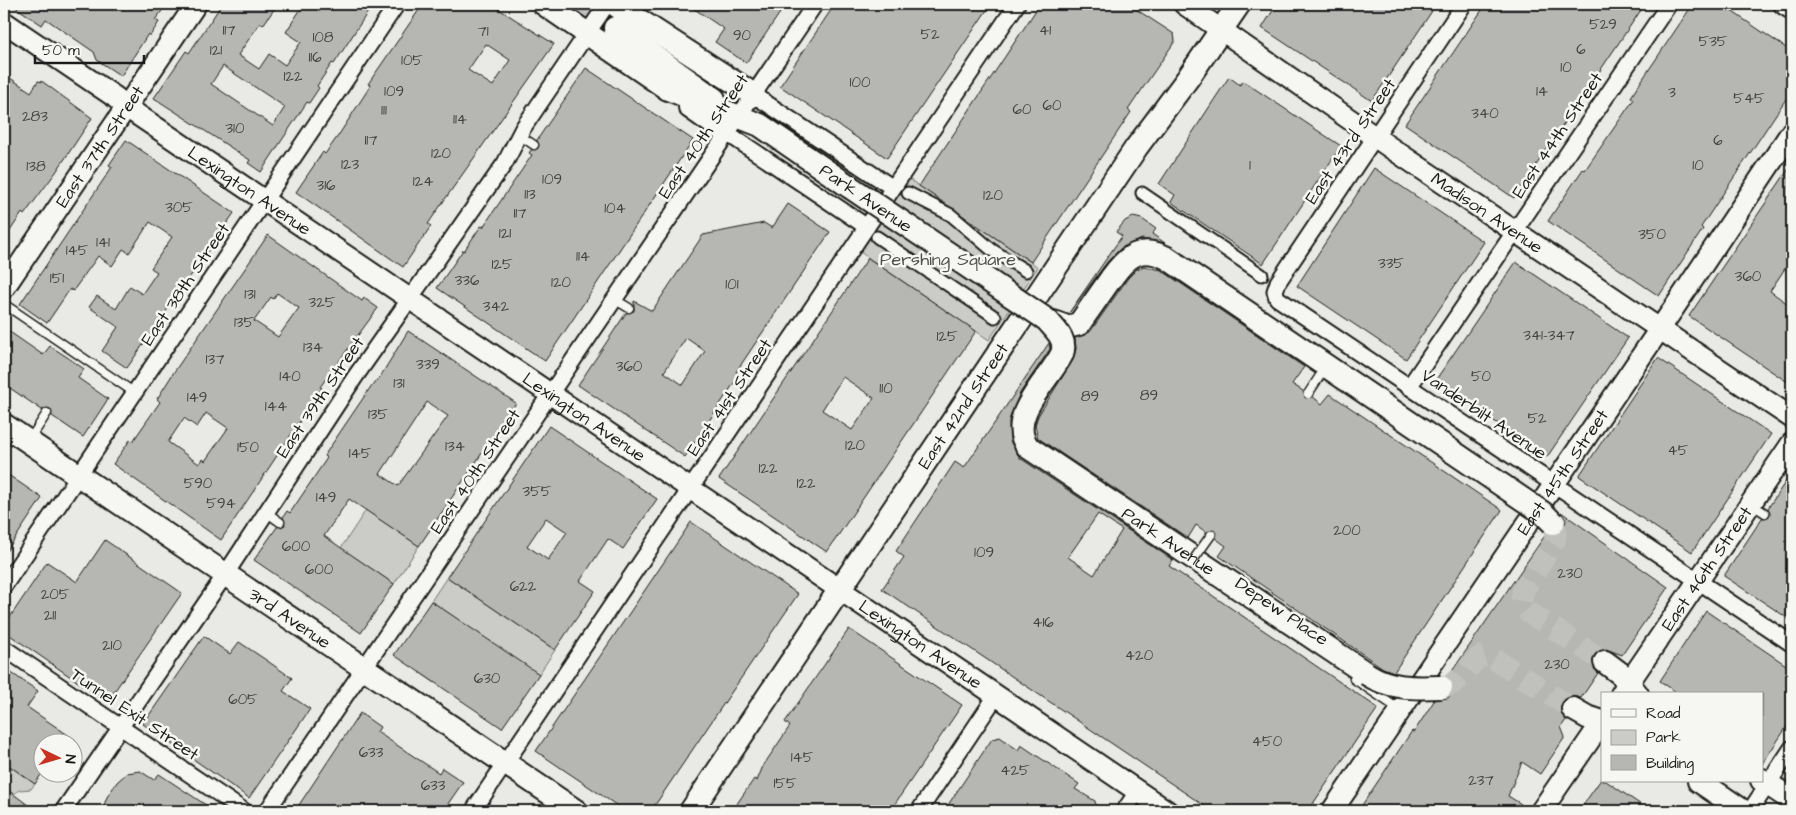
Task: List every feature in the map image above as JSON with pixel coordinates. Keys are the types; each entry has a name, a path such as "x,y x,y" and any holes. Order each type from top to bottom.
{"main road":[{"name":"East 37th Street","path":"4,288 196,4"},
{"name":"Park Avenue","path":"544,4 668,90 741,107"},
{"name":"Park Avenue","path":"614,4 741,107 760,126 1046,320 1067,327 1079,324 1124,262 1136,254 1150,252 1167,258 1543,513 1553,523"},
{"name":"Madison Avenue","path":"1184,4 1375,137 1792,418"},
{"name":"East 42nd Street","path":"691,811 1126,162 1239,4"},
{"path":"1784,4 1792,9"},
{"name":"Lexington Avenue","path":"4,22 115,97 126,107 1167,811"},
{"path":"615,28 741,107"},
{"name":"East 45th Street","path":"1332,811 1660,329 1792,131"},
{"name":"Park Avenue","path":"1046,320 1062,339 1064,349 1022,417 1021,434 1028,447 1190,564 1378,681 1405,687 1441,687"},
{"name":"3rd Avenue","path":"4,425 576,811"},
{"name":"East 46th Street","path":"1629,690 1699,581 1758,508 1792,443"},
{"path":"1605,662 1620,674 1629,690"},
{"path":"1573,709 1601,722"},
{"path":"1541,811 1601,723"},
{"path":"1700,782 1743,811"},
{"path":"1765,782 1792,800"}],"street":[{"name":"East 38th Street","path":"4,586 397,4"},
{"name":"East 39th Street","path":"63,811 225,575 410,298 505,163 519,135 607,4"},
{"name":"East 40th Street","path":"267,811 614,299 741,107 815,4"},
{"name":"East 41st Street","path":"472,811 691,488 872,232 893,188 1017,4"},
{"name":"East 43rd Street","path":"1279,301 1275,294 1278,282 1464,4"},
{"name":"East 44th Street","path":"1409,387 1669,4"},
{"name":"Park Avenue","path":"741,107 893,188"},
{"name":"Park Avenue","path":"741,107 872,232 995,317"},
{"name":"Park Avenue","path":"908,193 951,215 992,250 1026,271"},
{"path":"1142,194 1262,275"},
{"name":"Vanderbilt Avenue","path":"1279,301 1792,644"},
{"name":"Tunnel Exit Street","path":"4,648 244,811"},
{"path":"919,811 996,696"},
{"path":"1750,811 1765,782 1792,748"},
{"path":"1124,811 1137,792"}],"lane":[{"path":"519,135 534,145"},
{"path":"614,299 629,308"},
{"path":"4,304 135,393"},
{"path":"1308,394 1326,366"},
{"path":"28,442 47,413"},
{"path":"1028,447 1032,458 1053,475"},
{"path":"1083,494 1152,541"},
{"path":"266,512 280,522"},
{"path":"1190,564 1211,535"},
{"path":"1346,673 1401,710"}],"green space":[{"name":"Pershing Square","path":"909,179 1038,267 989,340 860,252"},
{"path":"366,510 419,546 394,584 341,548"},
{"path":"447,577 555,650 539,674 465,640 435,683 419,672 432,651 460,621 431,601"},
{"path":"11,767 35,784 31,789 19,790 13,795 4,788 4,778"}],"building":[{"path":"11,4 167,4 155,20 159,22 150,36 148,34 121,76 97,60 94,52 46,19 42,25"},
{"path":"222,4 268,4 275,8 263,25 260,23 238,55 259,69 269,54 285,65 301,42 286,32 304,4 373,4 334,64 332,63 317,86 319,88 309,103 307,102 261,172 248,163 250,160 154,98 186,51 189,53","holes":["223,66 285,107 273,126 211,84"]},
{"path":"423,4 491,4 554,44 428,224 431,226 403,267 296,192 323,152 325,154 338,136 371,85 368,84","holes":["486,44 510,60 493,86 468,70"]},
{"path":"687,4 786,4 746,63 715,42 724,29"},
{"path":"835,4 991,4 887,158 780,86"},
{"path":"1040,4 1128,4 1174,34 1175,41 1128,110 1131,112 1031,262 919,186"},
{"path":"1277,4 1421,4 1432,11 1372,101 1262,28"},
{"path":"1486,4 1645,4 1514,198 1405,124"},
{"path":"1693,4 1721,4 1792,52 1792,90 1701,227 1703,229 1659,296 1548,221 1634,99 1631,97"},
{"path":"586,68 693,140 545,361 437,288 481,226 483,227 532,155 529,153 531,150 538,148 537,140"},
{"path":"4,74 31,92 38,81 43,82 92,118 56,172 24,215 22,213 4,240"},
{"path":"1229,77 1240,85 1243,81 1341,146 1263,264 1171,202 1175,195 1159,184"},
{"path":"126,140 234,213 127,368 102,351 118,327 89,307 97,296 116,309 130,286 142,294 157,272 151,268 172,237 150,222 129,253 123,249 112,266 98,256 73,291 70,289 47,323 20,304 112,167 109,165"},
{"path":"1792,164 1792,258 1770,291 1792,307 1792,385 1689,316"},
{"path":"1374,168 1484,242 1406,359 1297,286"},
{"path":"788,204 830,232 736,372 740,374 685,457 578,385 626,313 634,311 634,301 652,311 703,235 764,223 772,228","holes":["686,338 705,351 683,385 664,372"]},
{"path":"1133,217 1142,219 1156,229 1152,234 1165,243 1142,239 1121,248 1108,261 1069,313 1122,236 1116,232 1125,221"},
{"path":"268,235 362,301 364,298 378,308 320,387 322,388 221,540 113,464 130,440 133,441 160,402 157,399","holes":["277,293 299,308 278,337 254,321 271,297 273,299","206,413 228,428 205,461 203,459 199,464 168,442 184,418 197,427"]},
{"path":"868,258 976,331 827,552 719,479","holes":["843,377 874,398 852,430 822,410"]},
{"path":"1516,262 1628,338 1547,457 1435,381"},
{"path":"1144,266 1161,270 1304,367 1292,384 1303,391 1305,398 1313,397 1322,404 1330,394 1502,510 1394,672 1383,668 1219,556 1226,546 1215,538 1216,533 1214,530 1206,532 1196,525 1188,538 1038,438 1035,425 1038,416 1073,360 1076,349 1075,338 1090,332 1128,278 1137,269"},
{"path":"4,328 43,355 50,346 67,357 84,369 78,378 108,399 83,437 52,416 50,409 42,410 4,384"},
{"path":"408,331 516,403 419,546 349,499 324,536 394,584 361,633 254,560 277,527 285,525 283,517 287,511 290,513 327,458 324,456 372,385 380,377","holes":["427,402 448,416 398,486 380,474"]},
{"path":"1049,343 1050,349 1020,393 1009,420 1010,441 1020,458 1173,560 1169,566 1378,708 1308,811 1212,811 882,589 904,557 896,551 955,462 964,468","holes":["1098,514 1122,530 1094,575 1068,557"]},
{"path":"1658,358 1771,434 1692,552 1579,476"},
{"path":"549,426 657,499 623,549 608,539 580,581 595,591 555,650 447,577","holes":["546,518 567,532 548,560 527,546"]},
{"path":"4,472 42,498 4,555"},
{"path":"1792,472 1792,621 1724,576 1762,518 1769,516 1768,508"},
{"path":"1561,512 1668,587 1622,655 1606,649 1595,654 1592,660 1593,667 1598,673 1581,698 1572,696 1562,702 1560,710 1566,720 1561,727 1565,737 1540,774 1522,762 1508,796 1521,804 1517,811 1358,811 1412,731 1414,732 1433,700 1448,698 1452,694 1454,686 1448,677 1546,534 1556,536 1563,532 1566,520"},
{"path":"691,522 798,594 651,811 625,811 536,751"},
{"path":"105,540 182,593 107,702 4,631 4,626 47,562 77,582"},
{"path":"431,601 539,674 502,728 394,655"},
{"path":"1706,611 1792,669 1792,719 1764,761 1764,692 1676,692 1660,681"},
{"path":"849,629 962,705 890,811 732,811 754,779 757,781 763,766 790,726 785,722"},
{"path":"204,636 230,654 239,642 266,660 292,678 283,691 310,709 249,798 143,724"},
{"path":"4,668 38,691 27,707 64,732 32,732 32,782 4,762"},
{"path":"360,713 380,727 377,732 439,773 442,768 463,782 443,811 295,811"},
{"path":"1000,737 1018,750 1021,745 1079,784 1075,789 1095,801 1096,806 1093,811 944,811 992,739"},
{"path":"140,771 154,780 159,774 215,811 102,811 107,797 117,782 127,773"},
{"path":"1601,779 1601,782 1607,782 1650,811 1579,811"},
{"path":"4,787 36,811 4,811"}],"tunnel":[{"path":"579,4 615,28"},
{"path":"1553,523 1556,530 1555,540 1523,591 1521,604 1528,612 1605,662"},
{"path":"1441,687 1456,681 1475,660 1488,655 1573,709"}]}
